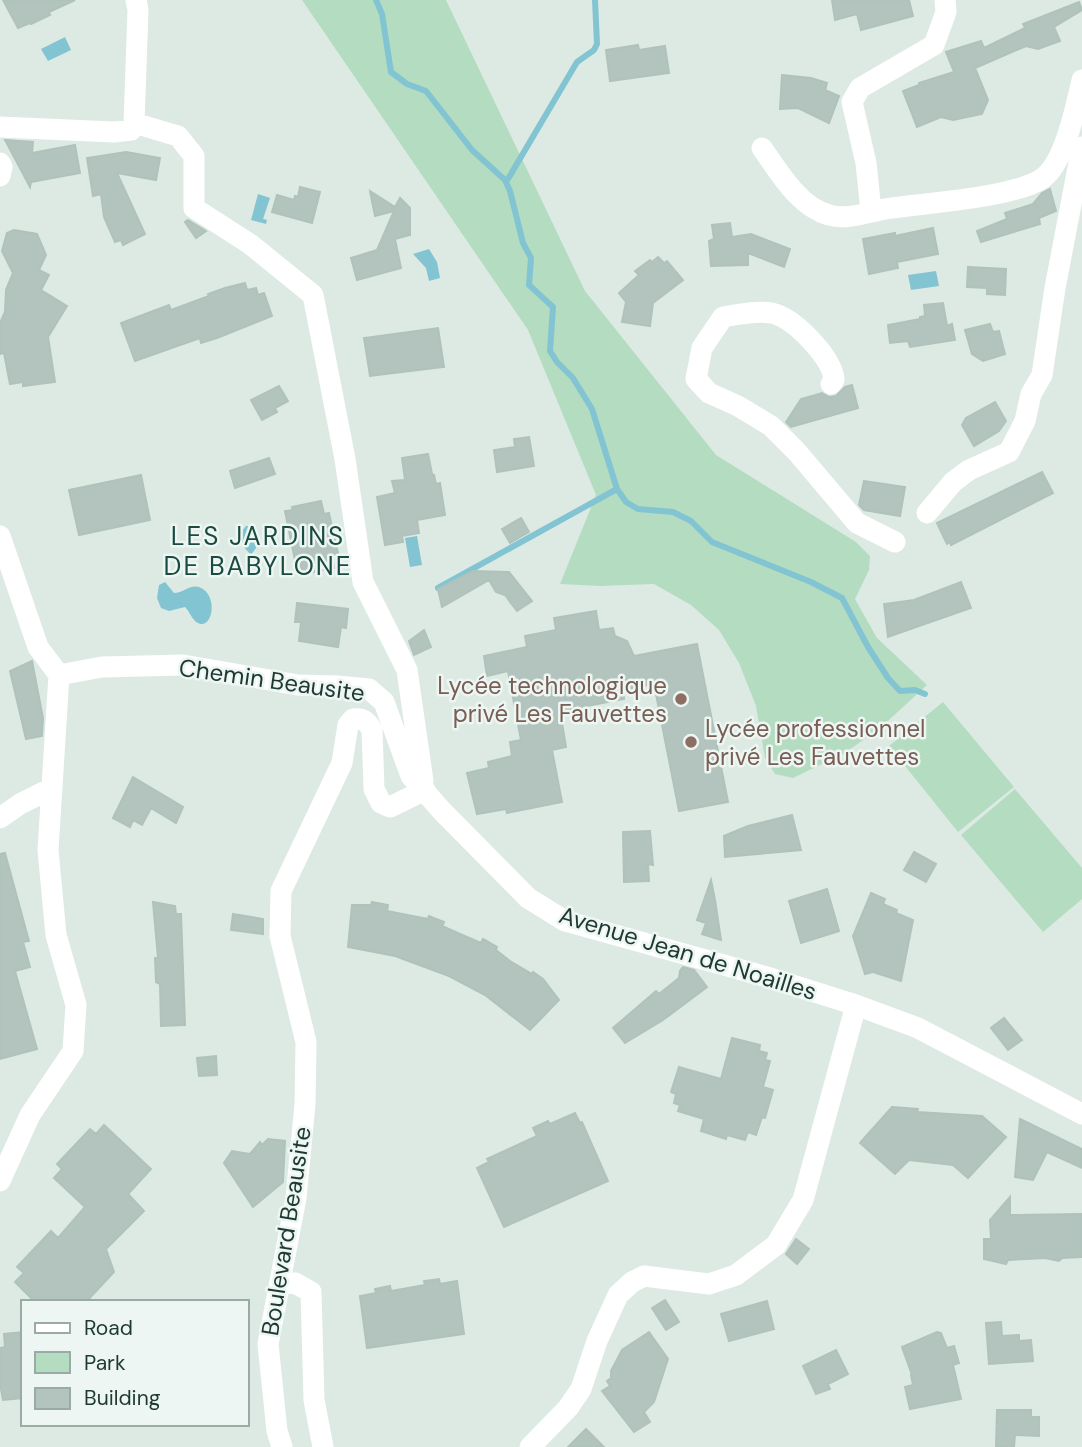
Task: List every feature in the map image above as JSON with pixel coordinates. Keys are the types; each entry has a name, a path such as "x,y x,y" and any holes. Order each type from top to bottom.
{"street":[{"path":"0,127 114,132 131,130 134,123 138,10 136,0"},
{"path":"871,211 866,163 852,102 860,88 934,45 946,12 945,0"},
{"path":"762,148 786,182 813,208 829,215 847,217 1023,187 1044,177 1057,160 1074,116 1082,80"},
{"path":"134,123 178,136 194,156 194,208 250,244 313,295 345,459 363,582 407,670 425,790"},
{"path":"927,513 953,482 969,470 1009,452 1025,421 1031,394 1042,375 1082,147"},
{"path":"0,163 0,176"},
{"path":"831,384 834,373 822,355 803,332 777,314 745,313 723,317 702,348 696,379 709,393 738,406 771,426 797,452 857,523 895,542"},
{"path":"0,536 38,647 59,674 48,850 56,935 76,1005 72,1051 30,1115 0,1181"},
{"name":"Chemin Beausite","path":"59,674 102,667 183,665 298,685 337,685 369,689 384,702 411,776 425,790"},
{"name":"Boulevard Beausite","path":"282,1447 277,1431 268,1344 296,1198 305,1104 306,1042 280,936 281,891 342,763 348,725 353,719 361,718 368,722 372,730 374,789 381,803 390,807 425,790"},
{"path":"0,818 20,804 52,788"},
{"name":"Avenue Jean de Noailles","path":"425,790 442,811 528,898 565,921 767,977 918,1028 1082,1114"},
{"path":"530,1447 568,1408 581,1389 597,1341 618,1294 632,1282 645,1276 709,1284 736,1275 776,1245 803,1200 856,1005"},
{"path":"280,1284 295,1283 311,1292 314,1400 323,1447"}],"green space":[{"path":"302,0 446,0 585,291 716,455 856,542 870,556 869,570 855,599 877,638 927,685 878,730 843,754 793,778 775,774 765,758 756,706 739,663 719,630 691,605 654,584 560,584 596,495 528,330"},
{"path":"943,702 1014,787 958,832 889,746"},
{"path":"1015,789 1082,868 1082,899 1043,932 961,835"}],"water":[{"path":"65,37 71,50 48,61 41,49"},
{"path":"258,194 270,198 263,219 267,220 266,224 251,220"},
{"path":"429,249 437,262 440,278 429,281 426,268 413,254"},
{"path":"936,271 939,286 911,290 908,275"},
{"path":"246,526 256,530 256,548 251,555 242,545 241,532"},
{"path":"417,536 422,565 410,567 405,538"},
{"path":"165,582 174,593 197,587 207,593 212,606 209,619 201,624 195,621 185,607 169,611 161,608 157,598 159,585"}],"building":[{"path":"3,0 75,0 49,12 50,15 18,28"},
{"path":"832,0 909,0 913,16 861,30 857,14 835,20"},
{"path":"1079,2 1082,10 1054,27 1060,41 1038,49 1026,46 975,68 988,100 982,114 953,120 941,117 917,127 903,91 954,72 946,52 981,41 984,48 1025,28 1023,24"},
{"path":"638,45 639,50 665,46 669,73 610,81 606,50"},
{"path":"782,75 811,78 827,83 825,90 839,96 829,123 798,108 780,109"},
{"path":"5,140 33,142 32,153 75,145 80,173 31,182 30,187"},
{"path":"126,152 160,158 156,180 117,173 145,234 123,245 121,240 115,242 104,217 101,194 93,196 87,158"},
{"path":"300,187 320,192 312,223 272,212 277,195 294,200 295,196 298,197"},
{"path":"1050,189 1056,211 1039,218 1040,224 981,242 977,231 1007,219 1005,213 1033,204 1042,193"},
{"path":"370,191 395,207 400,198 410,208 410,235 395,239 401,268 357,280 351,258 377,250 394,211 375,216"},
{"path":"188,220 206,231 196,238 185,222"},
{"path":"730,223 732,237 751,234 790,249 784,267 748,253 748,265 711,266 709,241 714,239 712,225"},
{"path":"933,228 938,254 897,262 898,268 869,274 863,239"},
{"path":"14,230 37,234 46,255 39,270 49,275 41,290 67,306 48,337 55,382 23,386 23,382 10,384 4,353 0,354 0,323 5,312 6,290 13,273 2,251 7,233"},
{"path":"658,257 664,263 667,261 683,280 653,303 650,326 622,322 626,302 619,293 639,275 635,271"},
{"path":"968,267 1006,269 1005,295 987,294 987,288 967,287"},
{"path":"245,283 247,290 256,288 258,295 264,293 272,316 217,338 201,343 200,338 135,361 121,323 169,305 171,310 209,296 208,294"},
{"path":"943,303 947,326 952,324 955,340 910,347 908,341 890,343 888,325 920,319 925,316 924,305"},
{"path":"990,324 993,332 999,331 1005,354 983,361 972,354 965,330"},
{"path":"438,328 444,367 370,376 364,338"},
{"path":"852,385 858,408 791,427 786,422 801,399 822,393 829,397 836,396 845,387"},
{"path":"279,386 288,401 275,408 277,412 262,420 251,400"},
{"path":"995,402 1006,421 999,431 974,446 962,425 966,418"},
{"path":"529,437 534,466 497,472 494,450 515,447 514,439"},
{"path":"428,454 436,484 440,483 445,515 417,520 419,533 402,536 403,542 385,545 377,497 395,493 392,481 405,480 402,458"},
{"path":"269,458 275,474 235,488 230,471"},
{"path":"1042,472 1053,493 951,545 950,542 947,544 937,523"},
{"path":"141,475 150,520 79,535 69,490"},
{"path":"864,481 905,487 900,516 864,510 859,505"},
{"path":"321,501 324,514 329,513 338,553 332,555 334,568 298,575 285,511"},
{"path":"521,518 529,532 510,543 502,529"},
{"path":"473,571 509,572 532,601 517,611 505,595 496,592 489,580 442,607 438,589"},
{"path":"961,582 971,608 888,637 884,604 914,600"},
{"path":"297,603 348,609 346,628 341,627 338,647 299,641 301,622 295,622"},
{"path":"596,611 599,630 613,628 615,636 627,641 634,656 697,644 728,802 679,811 654,684 623,690 624,699 560,711 566,747 552,750 562,802 507,813 506,809 477,814 467,773 489,768 488,762 512,756 510,742 521,740 508,671 487,676 484,656 527,647 525,636 556,630 554,618"},
{"path":"424,630 431,647 414,655 409,641"},
{"path":"32,661 43,718 42,736 26,739 10,671"},
{"path":"133,777 183,807 176,823 151,808 142,825 133,820 130,827 113,818"},
{"path":"792,815 801,850 725,857 724,836 748,826"},
{"path":"650,831 653,865 648,864 649,881 624,882 623,832"},
{"path":"914,852 936,864 926,882 904,870"},
{"path":"5,853 29,941 23,942 30,967 15,971 37,1049 0,1059 0,854"},
{"path":"711,880 721,940 702,934 706,923 697,920"},
{"path":"827,889 839,931 801,943 789,901"},
{"path":"871,893 885,899 883,904 897,910 896,913 913,920 901,981 873,972 865,974 853,936"},
{"path":"153,902 175,906 176,914 181,914 185,1025 161,1026 160,984 156,982 155,958 158,958"},
{"path":"372,902 388,905 387,911 428,919 429,916 444,922 442,926 481,943 483,939 497,947 496,950 510,961 543,979 559,1000 530,1030 485,995 449,976 395,956 348,947 352,905 371,905"},
{"path":"233,914 263,919 263,934 231,930"},
{"path":"683,967 694,970 707,987 663,1020 625,1043 613,1028 656,991 659,994 679,978"},
{"path":"1004,1018 1022,1040 1008,1050 991,1028"},
{"path":"732,1038 760,1045 759,1051 767,1053 765,1060 770,1061 763,1087 773,1090 765,1118 762,1117 756,1135 748,1132 745,1140 727,1135 726,1139 701,1131 704,1119 678,1111 680,1105 674,1103 676,1094 671,1092 679,1067 721,1079"},
{"path":"216,1056 217,1075 199,1076 197,1058"},
{"path":"892,1107 918,1109 917,1112 982,1116 1006,1137 968,1178 953,1165 909,1160 895,1174 860,1143"},
{"path":"575,1113 580,1123 582,1122 608,1181 504,1227 477,1168 489,1162 487,1159 537,1136 533,1128"},
{"path":"1020,1119 1082,1149 1082,1168 1047,1152 1033,1180 1015,1177"},
{"path":"104,1125 151,1169 128,1194 144,1211 106,1249 114,1272 88,1300 33,1300 15,1282 24,1273 17,1267 51,1231 58,1238 85,1207 54,1178 62,1169 57,1164 90,1129 96,1134"},
{"path":"268,1139 285,1141 283,1182 253,1207 224,1163 232,1151 250,1154 260,1142 262,1145"},
{"path":"1010,1197 1010,1215 1082,1214 1082,1257 1062,1258 1059,1261 1045,1258 1008,1260 1006,1264 984,1259 984,1239 991,1239 990,1220"},
{"path":"796,1239 809,1249 797,1264 786,1254"},
{"path":"439,1279 440,1284 457,1281 464,1334 367,1348 360,1296 376,1293 375,1289 390,1286 391,1291 425,1285 424,1281"},
{"path":"665,1300 679,1322 666,1330 652,1308"},
{"path":"767,1301 774,1329 729,1341 721,1314"},
{"path":"1001,1322 1002,1336 1019,1335 1019,1341 1031,1340 1033,1361 989,1364 986,1323"},
{"path":"21,1332 21,1398 3,1400 0,1348 5,1347 4,1334"},
{"path":"649,1332 668,1359 654,1402 644,1412 650,1422 634,1432 602,1391 610,1386 607,1381 611,1378 611,1371 622,1350"},
{"path":"937,1332 941,1333 947,1348 954,1346 959,1363 953,1365 961,1399 910,1409 905,1387 913,1385 912,1375 902,1347"},
{"path":"836,1350 848,1374 828,1384 830,1389 816,1394 803,1366"},
{"path":"997,1410 1031,1410 1031,1417 1039,1417 1039,1436 1015,1435 1014,1447 996,1447"},
{"path":"586,1429 604,1447 568,1447"}],"waterway":[{"path":"376,0 382,14 391,72 407,84 426,91 472,150 505,180 523,243 531,258 529,285 553,307 550,351 573,378 592,409 617,489 626,502 638,509 673,512 691,521 712,542 811,582 842,598 888,678 900,691 915,690 925,694"},
{"path":"505,180 577,62 594,50 597,44 595,0"},
{"path":"438,588 617,489"}],"place":[{"name":"Lycée technologique privé Les Fauvettes","path":"681,699"},
{"name":"Lycée professionnel privé Les Fauvettes","path":"691,742"}],"district":[{"name":"LES JARDINS DE BABYLONE","path":"258,551"}]}
